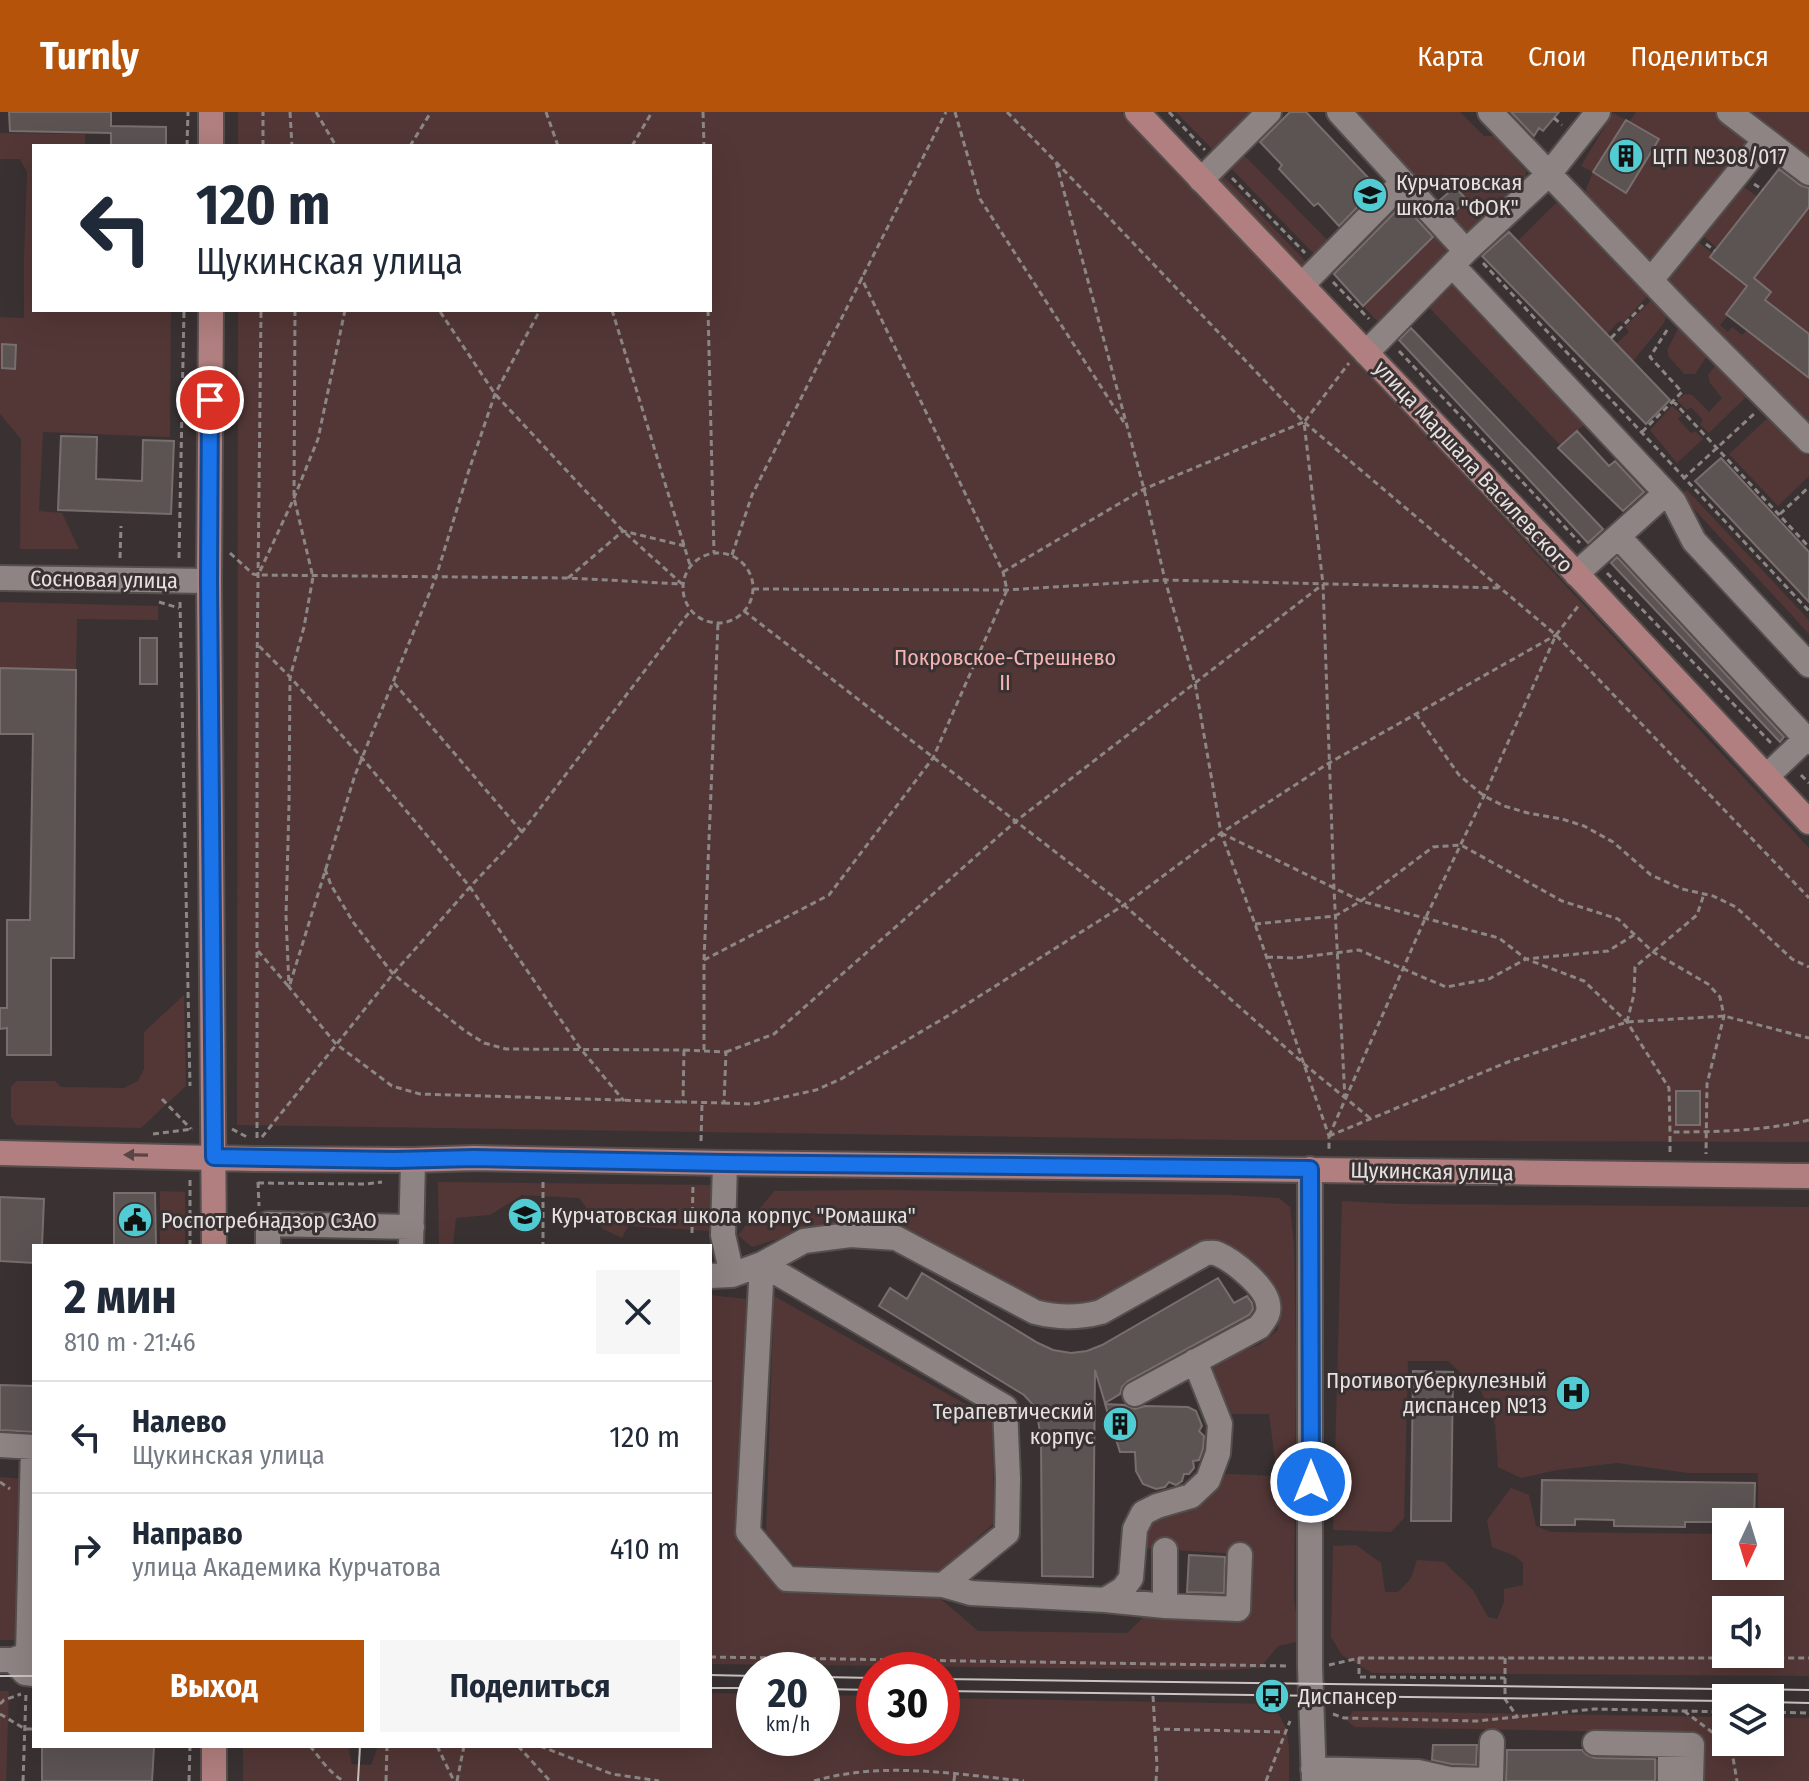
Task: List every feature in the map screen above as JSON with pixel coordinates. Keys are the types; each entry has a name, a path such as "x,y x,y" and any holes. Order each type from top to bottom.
{"main road":[{"path":"211,112 211,144"},
{"name":"улица Маршала Василевского","path":"1137,112 1209,171 1310,276 1370,357 1585,566 1809,822"},
{"path":"211,312 202,1157 214,1244"},
{"name":"Щукинская улица","path":"0,1153 1809,1176"},
{"path":"214,1748 214,1781"}],"street":[{"path":"1209,171 1269,112"},
{"path":"1339,112 1403,182 1463,255 1675,485 1674,502 1694,541 1809,665"},
{"path":"1490,112 1809,441"},
{"path":"1370,357 1384,335 1549,174 1598,112"},
{"path":"1729,112 1809,173"},
{"path":"1655,284 1765,140"},
{"path":"1310,276 1403,182"},
{"path":"1585,566 1675,485"},
{"path":"1627,546 1808,739 1767,776"},
{"name":"Сосновая улица","path":"0,578 209,581"},
{"path":"268,1244 268,1224 412,1237 413,1160"},
{"path":"725,1163 721,1275 762,1264 804,1241 850,1235 896,1238 1035,1312 1054,1317 1084,1317 1101,1312 1206,1253 1216,1253 1263,1290 1268,1315 1259,1327 1135,1394"},
{"path":"1310,1169 1310,1666 1314,1775 1418,1772 1449,1779 1491,1780 1492,1742"},
{"path":"762,1264 748,1532 787,1579 943,1585 971,1593 1238,1609 1240,1555"},
{"path":"762,1264 1005,1407 1007,1533 943,1585"},
{"path":"1105,1600 1123,1589 1131,1578 1135,1529 1143,1513 1191,1496 1208,1480 1218,1453 1220,1424 1195,1361"},
{"path":"0,1445 32,1447"},
{"path":"22,1666 32,1467"},
{"path":"1165,1550 1165,1606"},
{"path":"1595,1743 1692,1745 1691,1781"},
{"path":"1670,1745 1670,1781"}],"path":[{"path":"187,144 188,112"},
{"path":"263,112 263,144"},
{"path":"290,112 292,144"},
{"path":"316,112 335,144"},
{"path":"411,144 431,112"},
{"path":"546,112 557,144"},
{"path":"633,144 652,112"},
{"path":"703,112 704,144"},
{"path":"732,555 752,495 946,112"},
{"path":"955,112 980,199 1127,427"},
{"path":"1007,112 1304,422 1556,635 1809,898"},
{"path":"1169,112 1209,171 1310,276 1384,335 1585,566 1809,783"},
{"path":"1056,162 1144,489 1165,580 1195,683 1221,833 1329,1136"},
{"path":"1463,255 1642,432 1675,485 1809,611"},
{"path":"704,960 829,895 933,758 1007,590 1003,572 861,277"},
{"path":"1611,338 1655,284"},
{"path":"1642,432 1682,392 1650,357 1679,310"},
{"path":"184,312 180,581 190,1098"},
{"path":"258,1143 257,644 261,312"},
{"path":"289,987 286,916 290,677 304,627 313,577 294,498 295,312"},
{"path":"258,575 318,439 345,312"},
{"path":"440,312 495,394 623,531 682,584"},
{"path":"289,987 355,775 436,577 495,394 539,312"},
{"path":"613,312 690,565"},
{"path":"708,312 714,553"},
{"path":"1003,572 1144,489 1304,422 1351,360 1363,374 1370,357"},
{"path":"1675,485 1769,400"},
{"path":"1673,401 1808,543"},
{"path":"1304,422 1323,584 1345,1099"},
{"path":"1779,515 1809,487"},
{"path":"120,566 121,526"},
{"path":"623,531 685,546"},
{"path":"568,578 623,531"},
{"path":"209,550 228,551 258,575 568,578 682,584"},
{"path":"714,553 732,555 747,568 753,589 744,611 737,617 718,623 707,621 691,610 682,584 690,565 714,553"},
{"path":"753,589 1007,590 1165,580 1501,588"},
{"path":"325,869 353,922 393,974 484,1043 506,1049 726,1052 774,1034 1016,821 1323,584"},
{"path":"258,1143 393,974 522,832 691,610"},
{"path":"744,611 1124,905 1371,1119"},
{"path":"704,1050 704,960 718,623"},
{"path":"257,950 336,1044 392,1086 420,1094 753,1104 816,1090 841,1079 951,1014 1124,905 1221,833 1329,763 1556,635"},
{"path":"1329,1136 1556,635"},
{"path":"257,644 362,758 470,887 580,1048 624,1101"},
{"path":"394,683 522,832"},
{"path":"1416,714 1459,775 1484,796 1504,806 1584,826 1613,842 1651,875 1736,907 1792,959 1809,967"},
{"path":"1221,833 1361,901 1499,938 1526,959 1584,981 1627,1022 1669,1088 1670,1153"},
{"path":"1255,924 1335,916 1361,901 1433,847 1461,845 1562,901 1618,919 1653,952 1708,984 1720,997 1724,1016 1707,1084 1706,1154"},
{"path":"1627,1022 1634,994 1635,967 1697,915 1704,894"},
{"path":"1267,957 1294,958 1359,950 1446,987 1489,979 1526,959 1608,951 1634,935"},
{"path":"1329,1136 1508,1062 1627,1022 1724,1016 1809,1038"},
{"path":"683,1102 684,1050"},
{"path":"724,1103 726,1052"},
{"path":"162,1099 191,1129 191,1114"},
{"path":"700,1149 702,1103"},
{"path":"1670,1132 1781,1127 1809,1120"},
{"path":"233,1129 258,1143"},
{"path":"190,1244 202,1157"},
{"path":"543,1174 543,1244"},
{"path":"692,1233 694,1176"},
{"path":"712,1657 1310,1666 1359,1658 1809,1658"},
{"path":"1359,1658 1359,1677 1505,1678"},
{"path":"1505,1658 1505,1699 1518,1718"},
{"path":"22,1666 32,1688"},
{"path":"0,1704 15,1695 22,1666"},
{"path":"22,1666 25,1729 23,1781"},
{"path":"1153,1696 1156,1781"},
{"path":"1266,1781 1296,1707 1312,1706 1344,1718 1477,1721 1595,1709 1712,1712"},
{"path":"1684,1711 1732,1752 1737,1781"},
{"path":"1784,1712 1809,1713"},
{"path":"0,1714 25,1729 32,1729"},
{"path":"1154,1729 1285,1732"},
{"path":"189,1781 190,1748"},
{"path":"312,1748 326,1767 344,1781"},
{"path":"386,1781 387,1748"},
{"path":"438,1748 455,1781"},
{"path":"455,1781 463,1748"},
{"path":"520,1748 550,1781"},
{"path":"545,1748 612,1774 659,1781"},
{"path":"814,1781 839,1774 901,1769 1024,1781"},
{"path":"954,1781 955,1772"}],"green space":[{"name":"Покровское-Стрешнево II","path":"238,112 1121,112 1324,325 1809,848 1809,1142 1239,1140 237,1125 238,312 712,312 712,144 238,144"},
{"path":"1176,112 1259,112 1216,153"},
{"path":"1346,112 1460,112 1484,136 1494,136 1526,171 1525,177 1466,237 1448,218 1467,200 1442,174 1422,194"},
{"path":"1636,112 1717,112 1752,139 1650,271 1584,194 1593,172 1625,193 1659,139 1629,122"},
{"path":"1742,112 1809,112 1809,163"},
{"path":"1613,113 1626,120 1593,172 1581,166"},
{"path":"0,133 85,134 85,144 32,144 32,312 171,312 170,437 43,432 39,511 62,513 79,549 20,549 21,439 0,414 0,317 24,318 27,172 20,159 0,159"},
{"path":"1240,156 1246,157 1328,241 1328,247 1317,257 1229,166"},
{"path":"1220,173 1311,267 1308,270 1214,180"},
{"path":"1736,182 1758,197 1717,248 1698,231"},
{"path":"1560,199 1651,292 1623,323 1619,321 1607,334 1518,241"},
{"path":"1809,207 1809,334 1765,300 1771,291 1754,278"},
{"path":"1438,233 1453,249 1380,324 1363,306"},
{"path":"1692,237 1713,254 1711,258 1747,286 1720,325 1728,332 1732,327 1742,335 1747,330 1809,376 1809,432 1661,281"},
{"path":"1446,276 1589,420 1561,446 1423,301 1430,294 1437,300 1448,290 1441,282"},
{"path":"1656,295 1668,313 1664,323 1633,361 1616,344 1629,332 1625,327"},
{"path":"1686,326 1709,353 1695,374 1684,374 1669,357 1667,350 1678,329"},
{"path":"1714,367 1724,367 1750,393 1709,433 1700,424 1703,420 1691,407 1687,410 1677,400 1685,394 1692,395 1709,412 1722,398 1710,383 1708,375"},
{"path":"1672,406 1682,415 1678,419 1691,433 1695,431 1703,439 1677,463 1650,430"},
{"path":"1770,416 1809,457 1809,476 1778,506 1729,454"},
{"path":"1687,490 1809,620 1809,634 1681,495"},
{"path":"0,602 158,606 158,620 77,619 76,670 0,669"},
{"path":"184,995 186,1086 141,1128 16,1125 11,1117 11,1087 17,1081 55,1081 61,1087 124,1088 138,1081 144,1069 144,1032"},
{"path":"438,1182 712,1185 711,1231 628,1226 622,1238 603,1229 579,1198 522,1195 490,1215 456,1218 453,1244 439,1244"},
{"path":"883,1190 1279,1198 1290,1207 1294,1244 1294,1600 1300,1641 1278,1646 1260,1668 1223,1670 960,1667 960,1652 856,1652 856,1666 840,1666 840,1652 736,1652 736,1664 712,1664 712,1295 746,1299 738,1539 776,1585 935,1594 978,1631 1127,1633 1145,1616 1249,1617 1253,1555 1142,1548 1142,1522 1199,1505 1226,1474 1277,1476 1269,1414 1223,1414 1205,1364 1259,1345 1278,1330 1277,1288 1239,1251 1207,1239 1090,1306 1036,1303 898,1230 796,1233 752,1247 738,1235 774,1191"},
{"path":"160,1191 185,1192 185,1244 160,1244"},
{"name":"Противотуберкулезный диспансер №13","path":"1342,1201 1809,1207 1809,1676 1372,1673 1342,1655 1331,1637 1333,1546 1356,1545 1381,1563 1385,1592 1398,1592 1411,1578 1417,1560 1444,1562 1473,1590 1488,1617 1497,1619 1504,1602 1504,1589 1523,1585 1523,1563 1515,1556 1492,1547 1487,1520 1511,1488 1529,1495 1536,1526 1551,1532 1712,1534 1712,1580 1784,1580 1784,1508 1758,1508 1758,1473 1688,1473 1617,1463 1521,1478 1498,1467 1495,1424 1481,1391 1448,1361 1408,1361 1404,1518 1391,1532 1333,1530"},
{"path":"774,1296 992,1419 994,1523 941,1571 794,1565 766,1531"},
{"path":"0,1477 26,1479 24,1640 0,1640"},
{"path":"0,1691 9,1691 6,1781 0,1781"},
{"path":"712,1693 736,1694 736,1756 840,1756 840,1695 856,1696 856,1756 960,1756 960,1698 1273,1704 1286,1728 1289,1781 243,1781 243,1748 348,1748 352,1764 371,1765 377,1748 712,1748"},
{"path":"1353,1711 1712,1717 1712,1756 1784,1756 1784,1718 1809,1718 1809,1781 1696,1781 1695,1740 1687,1733 1355,1727 1347,1721"}],"building":[{"path":"9,112 111,112 111,126 166,127 166,144 111,144 111,133 10,131"},
{"path":"1290,112 1306,112 1377,187 1339,226 1318,203 1314,206 1279,169 1282,165 1260,142"},
{"path":"1511,112 1559,112 1543,131 1539,128 1534,136"},
{"name":"ЦТП №308/017","path":"1626,120 1659,139 1626,193 1593,172"},
{"path":"1779,169 1809,188 1809,207 1754,278 1771,292 1765,300 1809,334 1809,378 1726,314 1747,286 1710,257"},
{"path":"1455,187 1467,200 1452,214 1440,200"},
{"path":"1403,204 1433,237 1363,306 1334,274"},
{"path":"1509,232 1670,400 1646,424 1482,256"},
{"path":"1411,328 1603,529 1588,543 1399,340"},
{"path":"2,344 16,345 15,369 2,368"},
{"path":"1577,431 1609,466 1615,461 1644,492 1623,511 1558,448"},
{"path":"61,436 97,437 96,479 142,481 143,440 174,441 171,514 58,510"},
{"path":"1721,458 1809,552 1809,602 1695,481"},
{"path":"1617,557 1784,737 1780,742 1611,563"},
{"path":"140,638 157,638 157,684 140,684"},
{"path":"0,668 76,670 74,958 51,958 51,1055 7,1055 7,1028 0,1029 0,1008 7,1008 7,920 30,920 33,734 0,734"},
{"path":"1676,1091 1700,1091 1700,1125 1676,1125"},
{"name":"Роспотребнадзор СЗАО","path":"114,1193 155,1193 156,1244 114,1244"},
{"path":"0,1197 44,1199 42,1244 32,1244 32,1263 0,1261"},
{"name":"Терапевтический корпус","path":"922,1273 1038,1343 1071,1353 1102,1345 1218,1278 1234,1303 1247,1296 1252,1303 1253,1309 1249,1315 1128,1381 1120,1394 1105,1403 1095,1370 1093,1577 1042,1576 1041,1438 1036,1408 1024,1395 879,1306 890,1288 907,1299"},
{"path":"1413,1371 1453,1372 1451,1521 1411,1521"},
{"path":"0,1385 32,1386 32,1432 0,1430"},
{"path":"1105,1404 1135,1409 1145,1406 1188,1407 1196,1411 1202,1426 1199,1431 1204,1436 1199,1460 1193,1461 1194,1468 1189,1474 1184,1474 1182,1481 1176,1485 1169,1482 1165,1487 1156,1489 1143,1484 1136,1471 1135,1452 1120,1452"},
{"path":"1542,1480 1755,1483 1754,1508 1712,1508 1712,1522 1685,1522 1685,1527 1614,1526 1614,1520 1575,1519 1575,1525 1541,1525"},
{"path":"1189,1555 1225,1557 1224,1593 1187,1592"},
{"path":"1433,1745 1477,1745 1476,1765 1432,1760"},
{"path":"42,1748 154,1748 152,1781 42,1781"},
{"path":"1507,1750 1582,1750 1595,1758 1655,1759 1655,1781 1506,1781"}],"tram line":[{"path":"712,1675 736,1676"},
{"path":"0,1676 32,1676"},
{"path":"840,1677 856,1678"},
{"path":"960,1679 1809,1690"},
{"path":"712,1688 736,1688"},
{"path":"840,1689 856,1690"},
{"path":"960,1691 1712,1701"},
{"path":"1784,1702 1809,1703"},
{"path":"358,1781 360,1748"}],"place":[{"name":"ЦТП №308/017","path":"1626,156"},
{"name":"Курчатовская школа \"ФОК\"","path":"1370,195"},
{"name":"Курчатовская школа корпус \"Ромашка\"","path":"525,1215"},
{"name":"Роспотребнадзор СЗАО","path":"135,1220"},
{"name":"Противотуберкулезный диспансер №13","path":"1573,1393"},
{"name":"Терапевтический корпус","path":"1120,1424"},
{"name":"Диспансер","path":"1272,1696"}],"route":[{"path":"210,400 214,1157 1310,1169 1311,1482"}]}
